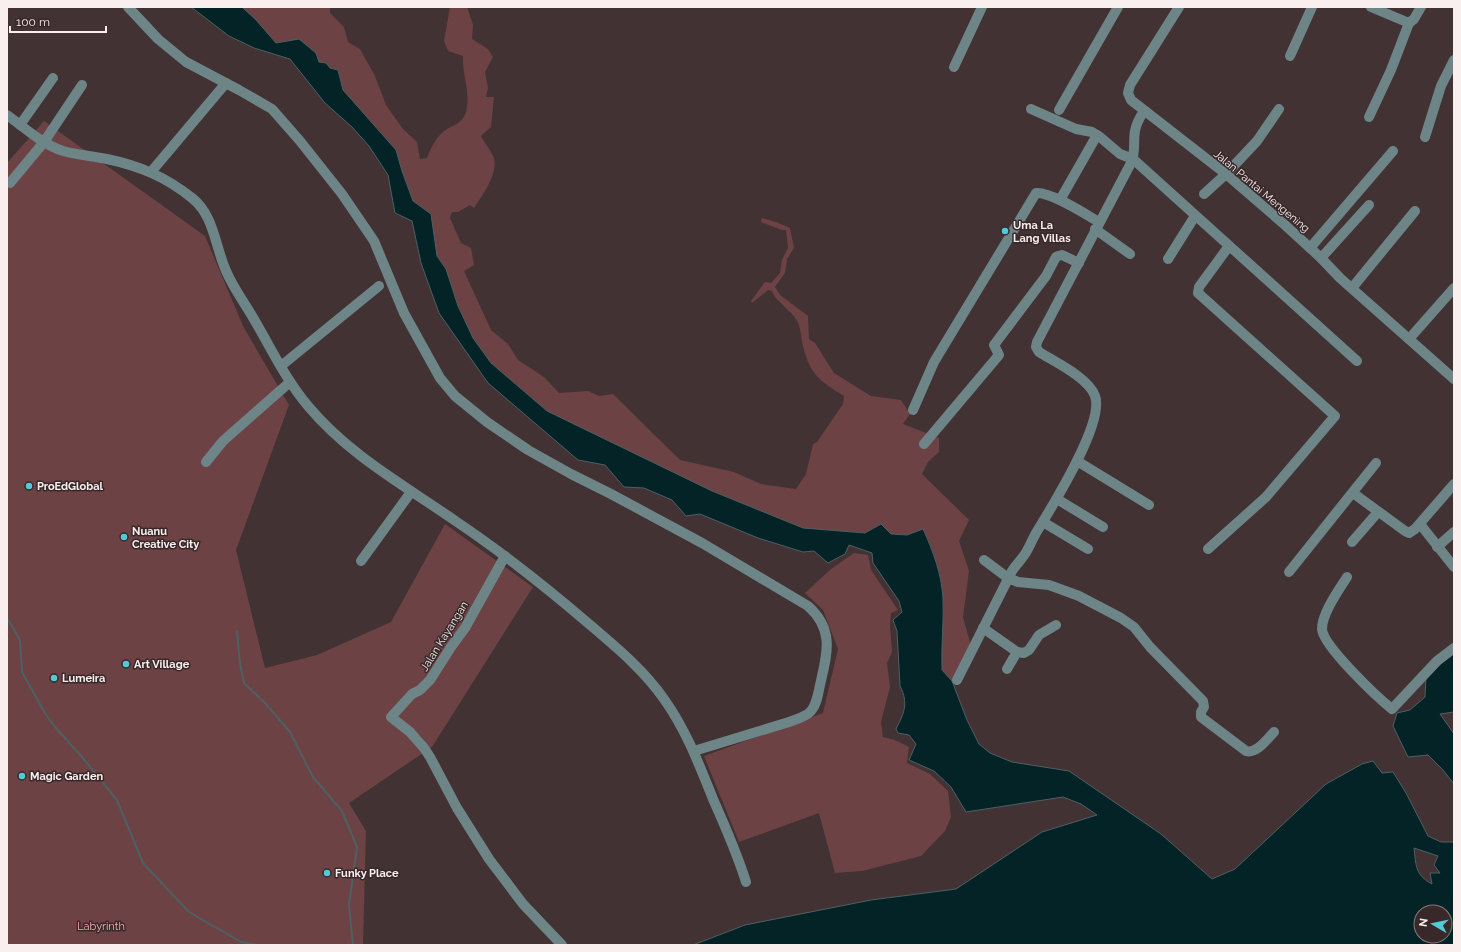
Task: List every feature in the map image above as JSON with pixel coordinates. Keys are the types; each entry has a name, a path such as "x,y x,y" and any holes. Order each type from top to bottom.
{"street":[{"path":"128,7 158,39 186,62 272,109 300,141 342,194 374,241 404,313 440,378 455,396 487,422 528,450 702,543 808,606 819,618 825,632 827,653 816,702 812,710 804,716 789,722 694,751"},
{"path":"954,67 982,7"},
{"path":"1059,110 1118,7"},
{"name":"Jalan Pantai Mengening","path":"1179,7 1129,89 1128,93 1131,100 1226,174 1285,225 1352,288 1454,379"},
{"path":"1290,56 1312,7"},
{"path":"1371,7 1409,23"},
{"path":"1369,117 1391,70 1409,23 1414,19 1421,7"},
{"path":"1425,137 1441,86 1454,60"},
{"path":"20,125 53,78"},
{"path":"151,172 226,83"},
{"path":"10,182 44,142 82,85"},
{"path":"1031,109 1076,129 1092,132 1097,135 1130,164 1195,216 1357,361"},
{"path":"1204,194 1226,174 1257,141 1280,109"},
{"path":"957,680 1008,578 1026,552 1057,499 1077,461 1093,424 1097,404 1090,387 1080,378 1039,352 1036,347 1039,337 1130,164 1137,122 1144,111"},
{"path":"7,115 44,142 65,151 108,159 141,168 160,176 196,200 205,212 228,275 280,366 307,405 339,439 380,471 449,516 505,556 575,612 617,648 642,673 665,700 679,722 694,751 739,860 746,882"},
{"path":"1060,200 1097,135"},
{"path":"1310,248 1393,151"},
{"path":"913,410 934,362 1036,193 1041,192 1060,200 1097,225 1130,254"},
{"path":"1321,258 1369,205"},
{"path":"1352,288 1415,211"},
{"path":"1168,259 1195,216"},
{"path":"1208,549 1266,497 1335,416 1198,293 1198,287 1229,246"},
{"path":"924,444 999,355 994,345 1046,276 1056,257 1062,255 1078,263"},
{"path":"280,366 379,286"},
{"path":"1410,339 1454,288"},
{"path":"206,462 223,441 290,382"},
{"path":"1077,461 1148,505"},
{"path":"1289,572 1376,463"},
{"path":"1353,493 1407,532 1412,532 1454,484"},
{"path":"361,561 412,492"},
{"path":"1057,499 1104,527"},
{"path":"1352,542 1378,512"},
{"path":"1043,522 1088,548"},
{"path":"1420,524 1454,568"},
{"path":"1437,547 1454,532"},
{"name":"Jalan Kayangan","path":"505,556 465,628 430,680 420,690 412,694 391,717 410,732 424,748 457,808 493,865 523,904 562,945"},
{"path":"984,560 1008,578 1024,582 1047,584 1062,589 1103,608 1130,624 1140,633 1150,647 1203,701 1204,707 1201,712 1201,717 1246,751 1254,751 1274,732"},
{"path":"1347,577 1333,598 1323,625 1323,634 1338,655 1360,680 1392,708 1437,661 1454,648"},
{"path":"983,628 1018,652 1023,653 1027,652 1039,635 1056,625"},
{"path":"1007,670 1018,652"}],"green space":[{"path":"242,7 330,7 330,13 344,27 348,42 360,49 375,76 386,105 403,129 417,142 420,159 427,158 432,147 443,132 462,120 466,112 468,98 463,56 448,51 444,41 450,7 467,7 473,25 472,39 488,49 493,57 485,72 488,88 486,97 494,97 491,127 481,136 493,155 495,164 492,178 474,208 470,205 458,212 452,212 450,218 461,243 471,248 474,265 464,271 491,330 508,344 518,360 544,377 559,393 588,391 599,396 613,394 680,460 734,472 761,484 796,489 806,474 813,444 817,442 843,404 844,396 828,386 813,371 806,356 797,321 777,299 772,291 768,290 752,303 751,301 765,282 771,283 780,273 782,260 788,248 786,230 782,230 761,222 762,218 790,228 794,248 787,259 785,273 775,287 780,295 808,316 809,339 815,343 834,373 871,396 901,400 910,414 903,424 939,438 939,452 928,462 922,474 969,520 959,541 969,571 963,617 974,657 952,681 942,670 943,608 941,581 934,554 923,529 907,535 891,534 881,524 865,533 803,528 712,491 547,411 491,363 473,338 458,306 446,269 437,256 431,214 413,201 396,150 343,90 338,70 330,68 276,43 256,20"},
{"name":"Nuanu Creative City","path":"44,121 205,236 243,326 289,405 236,550 265,668 317,655 391,622 445,524 533,587 432,747 349,803 366,831 363,945 7,945 7,163"},
{"path":"854,553 868,555 871,570 898,610 891,613 890,626 892,652 887,663 890,687 881,722 883,737 895,740 909,747 907,763 930,774 948,791 951,817 945,831 921,856 862,871 835,873 819,813 739,842 704,756 823,713 838,649 823,610 805,593 831,569"}],"water":[{"path":"191,7 242,7 256,20 276,43 299,39 316,53 319,62 326,63 330,68 338,70 343,90 396,150 413,201 431,214 437,256 446,269 458,306 473,338 491,363 547,411 712,491 803,528 865,533 881,524 891,534 907,535 923,529 941,581 943,608 942,670 952,681 967,720 979,744 990,753 1012,762 1069,771 1161,834 1212,879 1235,869 1326,784 1362,764 1373,761 1382,773 1393,772 1406,793 1428,836 1441,842 1454,842 1454,945 693,945 745,925 871,900 956,889 1042,832 1097,815 1081,804 1063,797 966,812 951,787 934,771 909,760 916,744 909,735 898,733 896,729 903,713 905,703 900,686 897,631 893,620 902,612 899,601 873,563 872,553 849,545 845,554 828,563 814,551 803,552 758,538 700,514 686,516 672,500 644,488 624,487 605,465 578,460 488,383 439,313 421,263 412,221 395,213 388,175 369,146 352,127 325,103 290,59 254,48 229,36","holes":["1414,848 1438,856 1434,865 1440,873 1430,873 1432,884 1426,881 1419,873"]},
{"path":"1454,653 1454,712 1440,714 1454,734 1454,784 1428,755 1408,757 1393,726 1397,713 1410,710 1425,697 1426,676"}],"waterway":[{"path":"7,618 20,640 22,672 46,715 117,800 143,863 189,912 241,942 258,945"},
{"path":"237,631 240,663 244,683 266,704 290,732 313,777 342,811 357,847 349,905 353,945"}],"place":[{"name":"Uma La Lang Villas","path":"1005,231"},
{"name":"ProEdGlobal","path":"29,486"},
{"name":"Nuanu Creative City","path":"124,537"},
{"name":"Art Village","path":"126,664"},
{"name":"Lumeira","path":"54,678"},
{"name":"Magic Garden","path":"22,776"},
{"name":"Funky Place","path":"327,873"}],"park label":[{"name":"Labyrinth","path":"101,926"}]}
